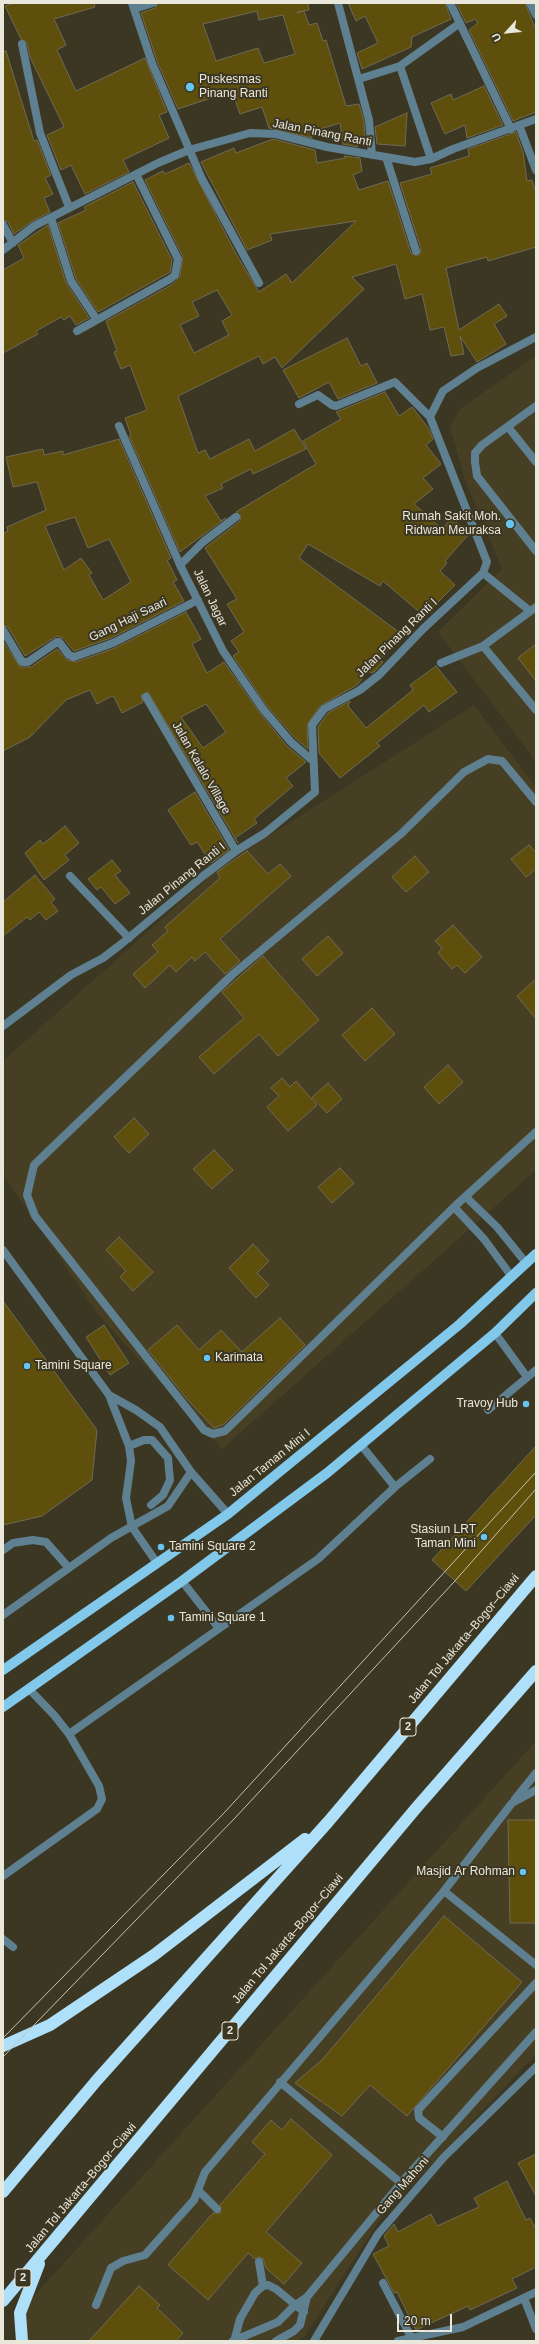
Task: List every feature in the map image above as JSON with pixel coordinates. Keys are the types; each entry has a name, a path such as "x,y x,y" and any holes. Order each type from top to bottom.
{"highway":[{"name":"Jalan Tol Jakarta–Bogor–Ciawi","path":"3,2192 97,2080 328,1822 536,1576"},
{"name":"Jalan Tol Jakarta–Bogor–Ciawi","path":"3,2301 43,2256 417,1807 536,1671"},
{"path":"3,2046 50,2025 154,1955 328,1822"},
{"path":"22,2341 20,2313 43,2256"}],"main road":[{"name":"Jalan Taman Mini I","path":"3,1670 228,1514 460,1324 527,1264 536,1254"},
{"path":"3,1707 182,1581 327,1473 495,1334 535,1296"}],"street":[{"path":"153,3 133,6 152,63 202,179 259,283"},
{"path":"338,3 369,120 372,155"},
{"path":"450,3 536,170"},
{"path":"530,3 536,15"},
{"path":"359,79 400,66 460,23"},
{"path":"22,44 40,133 69,207"},
{"path":"400,66 431,159"},
{"name":"Jalan Pinang Ranti","path":"3,250 34,226 136,174 189,150 250,133 276,134 372,155 415,162 431,159 453,149 536,119"},
{"path":"386,157 416,251"},
{"path":"77,331 170,279 178,266 178,259 136,174"},
{"path":"52,218 71,281 97,320"},
{"path":"3,225 13,243"},
{"path":"430,417 443,391 477,368 536,337"},
{"path":"299,404 318,395 332,406 336,406 395,382 430,417 487,562 483,573 533,609 483,646 441,663"},
{"path":"536,406 482,446 475,453 477,476 536,551"},
{"name":"Jalan Jagar","path":"118,426 180,565 224,651 263,709 292,742 313,761"},
{"path":"508,427 536,462"},
{"path":"180,565 203,542 236,517"},
{"name":"Jalan Pinang Ranti I","path":"3,1026 71,975 103,958 203,876 236,851 265,833 315,792 316,780 313,761 312,725 324,709 360,690 379,675 423,629 483,573"},
{"name":"Gang Haji Saari","path":"3,630 22,662 28,662 57,642 59,642 69,655 74,657 113,643 198,600"},
{"path":"483,646 536,710"},
{"name":"Jalan Kalalo Village","path":"146,697 236,851"},
{"path":"536,802 502,761 488,759 464,772 402,833 233,974 34,1165 28,1195 35,1216 204,1430 213,1434 224,1430 454,1207 536,1132"},
{"path":"70,876 129,938"},
{"path":"466,1197 497,1227 527,1264"},
{"path":"454,1207 484,1239 512,1277"},
{"path":"3,1250 109,1395 129,1446 131,1461 126,1498 132,1527 157,1563"},
{"path":"495,1334 527,1377"},
{"path":"488,1410 536,1370"},
{"path":"109,1395 136,1410 160,1428 191,1472 228,1514"},
{"path":"129,1446 144,1440 152,1440 168,1458 170,1480 163,1495 151,1505"},
{"path":"361,1445 395,1487"},
{"path":"68,1734 318,1558 395,1487 430,1459"},
{"path":"3,1615 111,1538 168,1506 191,1472"},
{"path":"3,1550 13,1543 33,1540 46,1542 69,1568"},
{"path":"182,1581 218,1627"},
{"path":"3,1876 97,1809 102,1799 99,1786 68,1734 54,1714 29,1689"},
{"path":"96,2305 111,2268 123,2261 145,2254 194,2200 205,2172 444,1891 536,1773"},
{"path":"512,1803 536,1790"},
{"path":"444,1891 536,1965"},
{"path":"3,1939 13,1947"},
{"path":"443,2137 419,2118 418,2110 536,1983"},
{"path":"234,2340 278,2322 294,2306 307,2297 401,2183 536,2032"},
{"name":"Gang Mahoni","path":"314,2341 378,2234 444,2157 536,2067"},
{"path":"280,2082 401,2183"},
{"path":"198,2190 217,2209"},
{"path":"260,2262 264,2286"},
{"path":"383,2283 412,2339"},
{"path":"234,2340 240,2318 255,2293 264,2286 268,2285 276,2289 294,2306 304,2312"},
{"path":"398,2341 463,2327 536,2292"},
{"path":"276,2341 294,2331 300,2325 307,2297"},
{"path":"524,2298 536,2329"}],"shaded area":[{"name":"Rumah Sakit Moh. Ridwan Meuraksa","path":"536,356 536,762 438,632 502,569 465,480 450,427 461,408"},
{"path":"474,705 536,787 536,1170 222,1449 99,1316 3,1174 3,1061 220,867"},
{"path":"536,1741 536,2054 381,2218 304,2337 296,2341 27,2341 24,2307"}],"building":[{"path":"14,3 94,3 95,7 54,19 66,45 57,50 76,91 145,58 167,112 159,115 169,138 123,160 129,172 85,194 71,165 61,170 47,135 64,127 30,57 27,43 21,39 5,6"},
{"path":"158,3 308,3 309,10 297,12 297,13 304,11 309,25 317,23 323,41 326,40 346,106 359,104 364,121 365,143 357,143 358,147 343,144 340,123 311,132 312,138 269,128 262,107 240,114 232,91 178,109 157,61 141,13 155,8","holes":["257,11 259,20 283,15 295,54 264,63 258,48 216,61 203,24"]},
{"path":"348,3 445,3 451,19 412,37 411,47 362,69 357,53 378,43 365,16 356,21"},
{"path":"456,3 525,3 536,30 536,112 513,121 469,30 478,23 475,19 466,23"},
{"path":"6,51 34,141 37,140 51,175 45,178 53,194 44,198 50,212 31,222 14,234 8,222 3,220 3,52"},
{"path":"484,86 503,125 467,138 465,125 445,134 431,103 451,94 453,100"},
{"path":"407,113 405,146 377,144 375,127"},
{"path":"516,132 523,152 527,181 532,180 536,193 536,247 488,261 487,257 446,268 459,330 499,304 507,316 494,324 506,344 477,362 460,336 464,354 451,356 444,327 430,330 422,294 405,299 396,264 352,277 364,289 282,368 275,357 263,364 259,356 178,396 198,453 205,450 210,459 249,439 255,451 294,429 306,449 253,474 251,469 221,484 223,488 205,496 221,521 226,518 180,552 129,436 131,435 125,418 147,410 130,365 121,369 114,352 117,351 106,321 173,284 180,276 183,257 145,180 163,171 165,174 189,163 236,254 259,292 286,274 292,283 356,221 270,234 272,240 247,250 201,162 234,148 236,153 273,139 315,150 317,163 345,158 344,156 360,158 362,171 353,175 359,190 388,181 411,253 417,256 420,254 421,249 400,183 432,174 430,168 469,156 468,149","holes":["217,290 232,315 222,321 229,335 194,353 180,325 199,316 192,302"]},
{"path":"133,182 172,260 170,272 98,312 76,279 58,223 86,210 84,207"},
{"path":"48,225 66,283 89,318 76,325 70,316 64,320 61,317 36,331 38,334 3,353 3,270 24,258 18,245"},
{"path":"347,338 361,366 367,363 377,383 338,399 329,382 299,398 283,370"},
{"path":"385,392 399,416 412,407 429,429 433,439 426,445 441,464 423,478 433,489 414,504 442,529 452,518 469,534 445,561 447,563 440,571 455,585 424,616 383,581 380,586 308,544 299,558 400,633 380,660 383,662 375,671 372,673 368,671 357,685 320,706 307,725 308,749 295,738 267,706 233,656 239,652 231,641 244,632 227,604 237,599 205,548 240,521 241,516 236,512 316,464 303,441 341,419 336,412"},
{"path":"119,439 171,558 167,560 177,580 173,582 184,601 111,638 74,651 63,638 57,636 25,656 8,627 3,625 3,534 8,531 7,527 46,510 37,482 13,487 6,457 43,449 44,455 63,451 63,455","holes":["75,517 88,548 109,539 131,582 103,600 89,575 92,573 81,558 64,570 45,526"]},
{"path":"186,612 201,639 192,644 207,673 224,662 259,712 287,746 306,762 286,778 293,786 254,819 257,823 235,838 148,692 141,695 143,702 122,713 114,697 112,696 97,704 90,690 66,700 30,737 3,751 3,641 20,667 31,667 57,649 67,660 76,662 115,648","holes":["206,704 226,732 203,748 181,717"]},
{"path":"536,644 536,681 518,658"},
{"path":"436,666 457,692 429,712 424,705 377,743 380,746 340,778 319,753 318,727 328,713 350,701 348,706 366,728 413,690 410,685"},
{"path":"195,792 229,850 211,863 197,842 191,845 168,810"},
{"path":"65,826 79,843 65,855 69,860 44,880 25,853 40,840 43,844"},
{"path":"529,845 536,853 536,869 526,877 511,859"},
{"path":"247,851 268,874 280,864 291,876 220,939 240,961 225,974 205,952 195,961 192,957 176,972 170,965 145,988 133,974 158,952 152,945 168,931 165,927 220,878 217,872"},
{"path":"415,856 429,872 406,892 392,877"},
{"path":"112,860 121,871 115,875 130,893 115,904 101,887 97,890 88,879"},
{"path":"35,875 55,899 51,902 58,911 46,920 39,912 30,920 27,917 3,936 3,902"},
{"path":"453,925 482,957 465,973 457,965 452,969 438,953 442,948 435,941"},
{"path":"328,936 343,953 317,976 302,959"},
{"path":"263,956 319,1020 278,1056 259,1034 214,1074 199,1057 244,1018 222,992"},
{"path":"536,979 536,1019 517,996"},
{"path":"372,1008 395,1034 365,1061 342,1035"},
{"path":"448,1065 463,1082 439,1104 424,1087"},
{"path":"282,1078 290,1087 296,1081 317,1105 288,1131 267,1107 279,1096 271,1088"},
{"path":"328,1083 342,1099 327,1113 312,1097"},
{"path":"134,1118 149,1134 129,1153 114,1137"},
{"path":"214,1150 233,1170 212,1189 193,1169"},
{"path":"340,1168 354,1183 332,1203 318,1187"},
{"path":"119,1237 153,1272 133,1291 120,1277 126,1271 106,1250"},
{"path":"253,1244 269,1261 257,1273 269,1285 256,1298 229,1268"},
{"name":"Tamini Square","path":"3,1301 97,1430 92,1480 42,1516 3,1525"},
{"path":"280,1318 305,1345 224,1424 214,1428 187,1399 148,1350 177,1325 199,1350 221,1330 242,1352"},
{"path":"104,1325 129,1363 110,1375 86,1337"},
{"name":"Stasiun LRT Taman Mini","path":"536,1446 536,1515 466,1591 432,1560"},
{"name":"Masjid Ar Rohman","path":"508,1820 536,1820 536,1923 510,1923"},
{"path":"444,1916 522,1982 407,2116 370,2085 342,2116 295,2083 322,2060"},
{"path":"291,2119 332,2155 266,2232 302,2263 284,2284 266,2268 263,2258 258,2257 255,2259 248,2253 208,2300 168,2265 213,2213 221,2213 220,2205 265,2154 252,2142 271,2120 282,2130"},
{"path":"536,2154 536,2196 518,2163"},
{"path":"507,2181 526,2220 530,2218 536,2229 536,2267 512,2279 517,2288 470,2310 468,2306 416,2330 397,2292 394,2293 373,2254 389,2246 384,2236 394,2224 398,2232 431,2214 437,2226 479,2207 474,2198"},
{"path":"139,2286 160,2305 157,2308 183,2333 176,2341 89,2341"}],"tram line":[{"path":"3,2038 224,1813 536,1472"},
{"path":"3,2057 234,1819 454,1582 536,1489"}],"place":[{"name":"Puskesmas Pinang Ranti","path":"190,87"},
{"name":"Rumah Sakit Moh. Ridwan Meuraksa","path":"510,524"},
{"name":"Karimata","path":"207,1358"},
{"name":"Tamini Square","path":"27,1366"},
{"name":"Travoy Hub","path":"526,1404"},
{"name":"Stasiun LRT Taman Mini","path":"484,1537"},
{"name":"Tamini Square 2","path":"161,1547"},
{"name":"Tamini Square 1","path":"171,1618"},
{"name":"Masjid Ar Rohman","path":"523,1872"}]}
